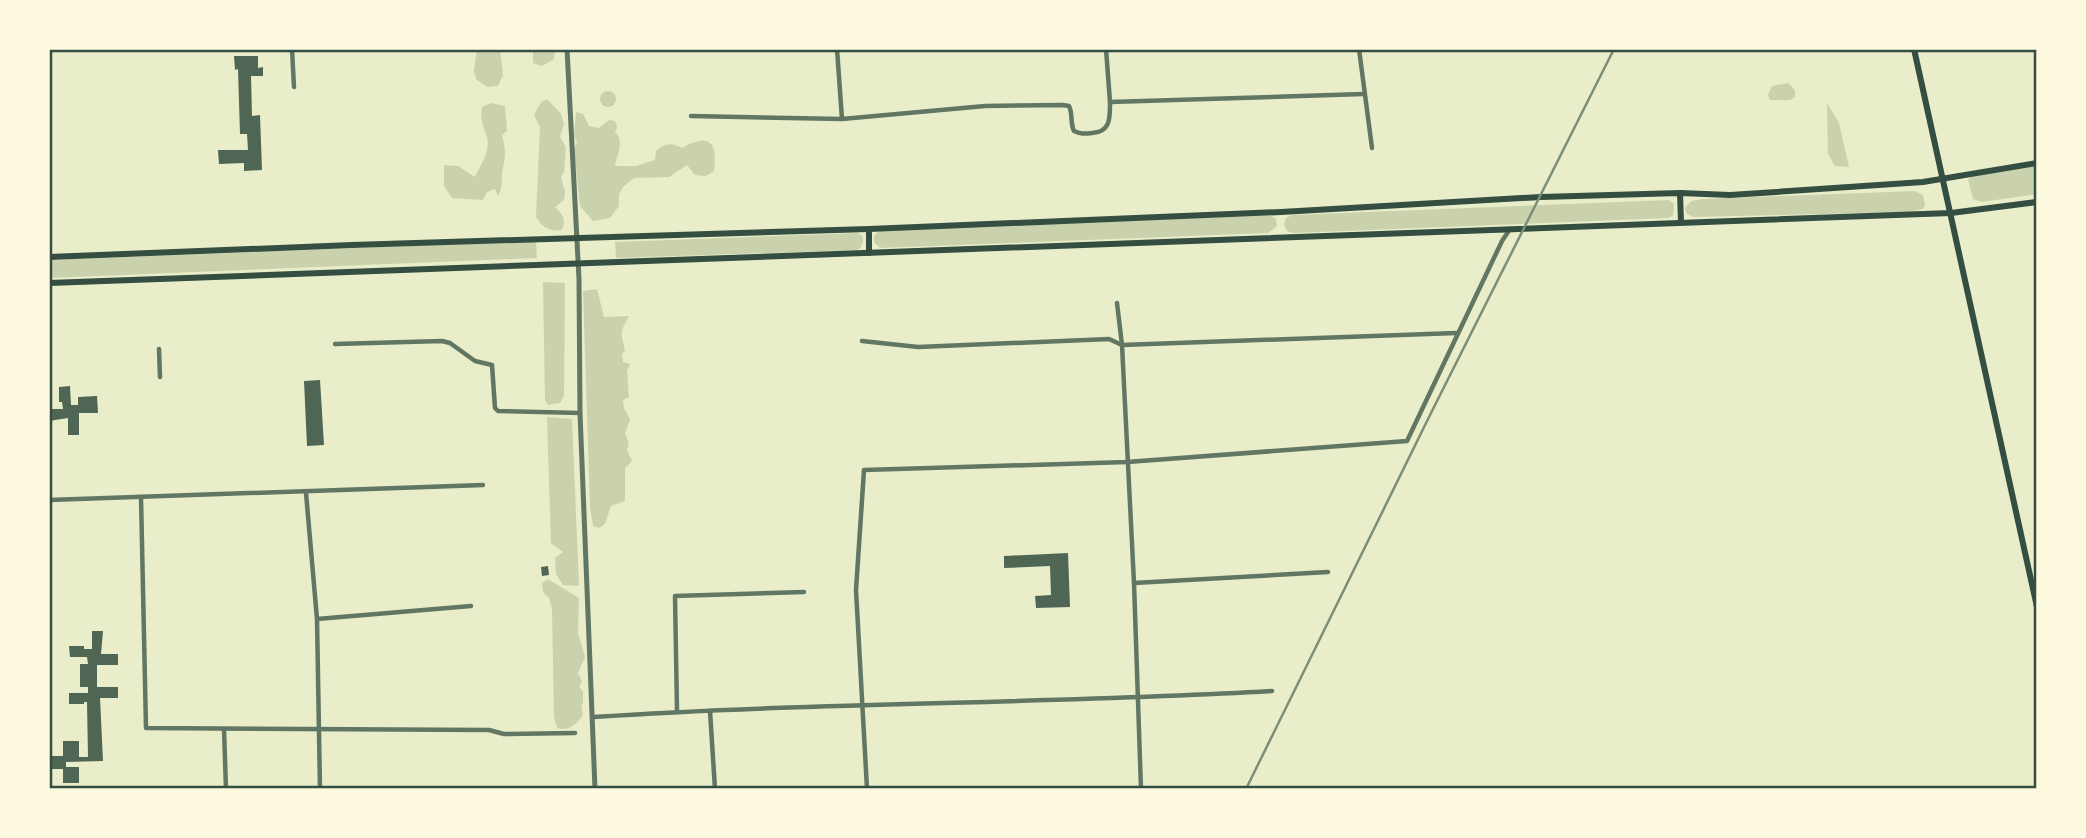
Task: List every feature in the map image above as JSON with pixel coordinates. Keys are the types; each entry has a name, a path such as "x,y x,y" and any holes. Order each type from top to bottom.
{"main road":[{"path":"1914,49 2037,607"},
{"path":"49,257 1204,216 1541,197 1680,193 1730,195 1923,183 2037,163"},
{"path":"1680,193 1681,222"},
{"path":"49,283 1951,212 2037,202"},
{"path":"869,229 869,253"}],"street":[{"path":"292,49 294,87"},
{"path":"567,49 578,264 580,413 595,789"},
{"path":"837,49 842,119"},
{"path":"691,116 842,119 985,106 1063,105 1069,106 1074,131 1088,133 1105,129 1110,121 1106,49"},
{"path":"1359,49 1372,148"},
{"path":"1110,102 1363,94"},
{"path":"867,789 856,590 864,470 1127,462 1407,441 1456,333 1511,228"},
{"path":"1117,303 1122,345 1134,583 1141,789"},
{"path":"862,341 918,348 1109,339 1122,345 1456,333"},
{"path":"335,344 450,343 475,361 492,365 495,408 498,411 580,413"},
{"path":"159,349 160,377"},
{"path":"49,500 483,485"},
{"path":"306,493 317,619 320,789"},
{"path":"141,497 145,728 575,733"},
{"path":"1134,583 1328,572"},
{"path":"677,711 675,596 804,592"},
{"path":"317,619 471,606"},
{"path":"593,717 677,711 1139,698 1272,691"},
{"path":"710,711 715,789"},
{"path":"224,729 226,789"}],"green space":[{"path":"477,49 500,49 503,75 498,86 487,87 476,79 474,71"},
{"path":"533,49 555,49 554,59 542,66 533,63"},
{"path":"1788,83 1795,90 1795,97 1790,100 1770,100 1768,95 1772,86"},
{"path":"608,91 616,99 608,107 600,99"},
{"path":"547,99 561,114 564,124 560,137 566,147 564,172 561,177 565,191 564,200 555,207 563,217 562,230 547,228 536,217 540,127 534,115 541,102"},
{"path":"491,103 505,106 507,131 502,135 505,155 500,193 498,196 495,189 487,192 483,200 452,198 444,186 444,165 458,166 475,177 488,145 482,121 482,107"},
{"path":"1827,103 1839,123 1849,167 1835,166 1828,154"},
{"path":"576,112 583,114 589,126 599,128 609,120 615,121 615,132 620,144 615,166 636,166 655,160 656,151 665,145 682,148 705,141 712,146 714,152 714,171 706,176 695,175 687,165 669,177 634,178 619,194 619,206 610,218 593,221 580,206 574,149 577,143 574,135"},
{"path":"2037,165 2037,194 1982,202 1973,199 1968,180 1971,177"},
{"path":"1914,191 1923,195 1925,205 1923,209 1909,212 1693,217 1687,214 1685,208 1691,201 1702,199"},
{"path":"1669,200 1674,204 1673,216 1668,218 1293,233 1287,231 1284,224 1286,218 1292,215"},
{"path":"1269,215 1276,219 1277,226 1268,233 880,248 874,242 874,236 879,231"},
{"path":"858,233 863,237 863,241 861,247 856,250 616,258 615,242"},
{"path":"536,241 537,258 49,278 49,260"},
{"path":"543,282 565,283 564,396 560,403 548,405 545,400"},
{"path":"597,289 604,317 629,316 622,331 625,351 622,354 623,362 630,364 627,371 629,397 623,400 630,419 625,434 632,461 625,468 625,501 611,506 605,524 599,528 593,526 590,507 583,291"},
{"path":"547,417 572,419 579,586 563,585 556,574 555,558 563,552 551,543"},
{"path":"548,579 579,598 578,633 585,657 578,673 582,681 579,687 583,691 583,715 575,724 565,729 557,728 554,717 552,609 549,598 543,592 542,583"}],"building":[{"path":"234,56 258,56 258,68 263,67 263,76 251,76 252,116 260,115 262,170 244,171 244,163 219,164 218,150 248,150 247,134 240,134 238,69 235,70"},
{"path":"320,380 324,445 307,446 304,381"},
{"path":"70,386 71,405 78,405 78,397 97,396 98,413 79,413 79,435 68,435 68,418 49,421 49,409 63,409 62,402 59,402 59,387"},
{"path":"1068,553 1070,607 1036,608 1035,596 1051,595 1050,566 1004,568 1004,556"},
{"path":"548,566 549,575 542,576 541,567"},
{"path":"92,631 103,631 101,654 118,654 118,665 97,665 97,687 118,687 118,698 100,698 103,761 66,762 66,767 79,767 79,783 63,783 63,769 49,769 49,756 63,756 63,741 79,741 79,757 88,757 87,702 69,704 69,693 88,693 88,687 80,687 80,664 88,664 87,657 70,657 69,646 92,649"}],"railway":[{"path":"1246,789 1614,49"}]}
